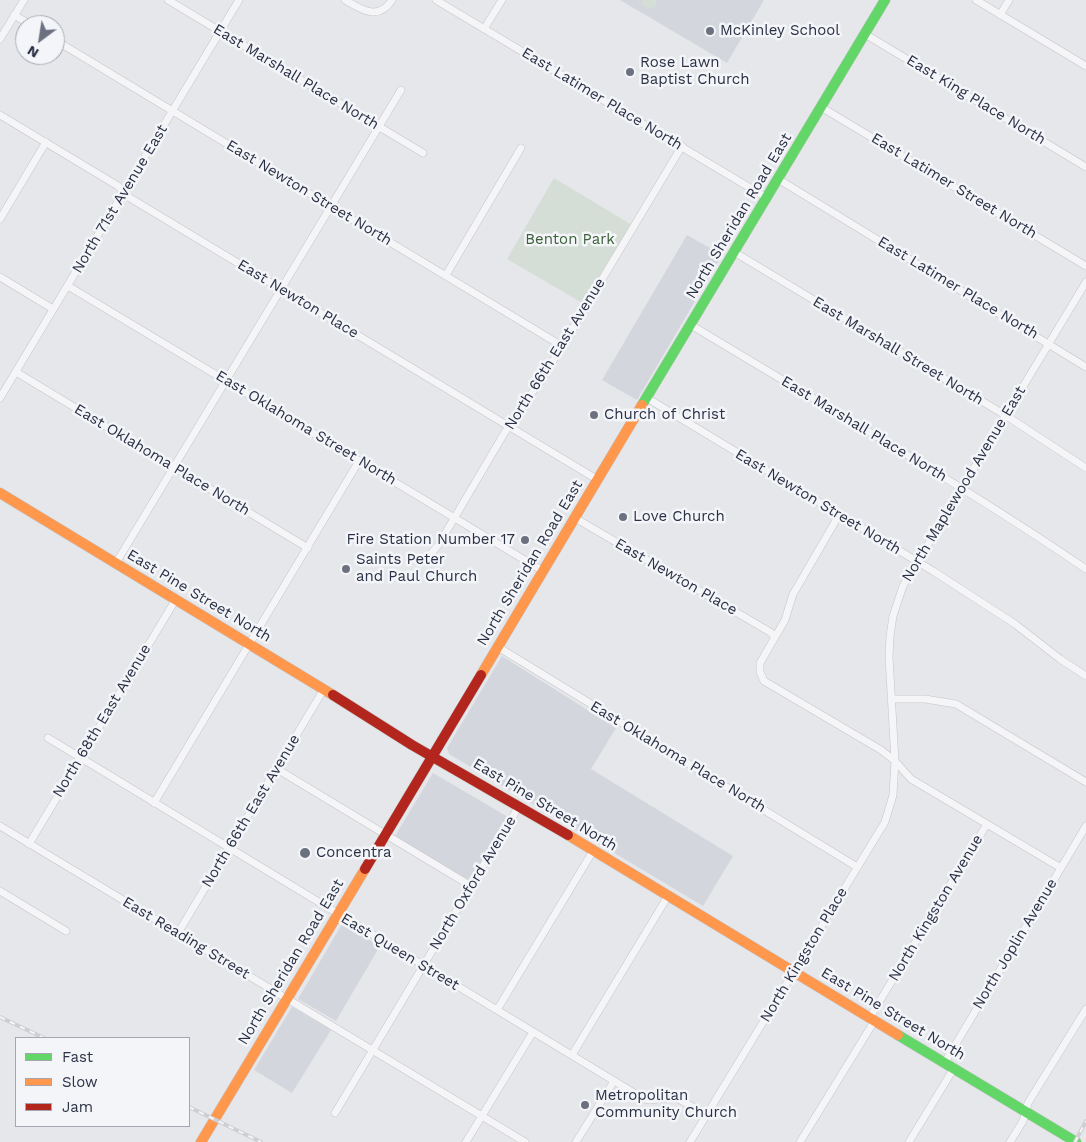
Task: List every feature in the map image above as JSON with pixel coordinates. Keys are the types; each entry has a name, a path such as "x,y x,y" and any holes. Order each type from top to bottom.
{"main road":[{"name":"North Sheridan Road East","path":"201,1142 886,0"},
{"name":"East Pine Street North","path":"0,493 324,689 376,723 519,806 1076,1142"}],"street":[{"path":"0,39 24,0"},
{"name":"East Marshall Place North","path":"168,0 423,153"},
{"name":"North 71st Avenue East","path":"0,398 240,0"},
{"path":"345,0 360,9 374,12 383,9 392,0"},
{"name":"East Latimer Place North","path":"436,0 767,198"},
{"path":"484,29 502,0"},
{"path":"976,0 1086,66"},
{"path":"1000,15 1009,0"},
{"name":"East King Place North","path":"865,34 1086,167"},
{"name":"East Newton Street North","path":"65,46 562,346"},
{"path":"116,564 401,90"},
{"name":"East Latimer Street North","path":"821,107 1086,266"},
{"name":"East Newton Place","path":"0,115 118,186 130,198 598,480"},
{"path":"0,219 46,142"},
{"name":"North 66th East Avenue","path":"426,560 439,544 509,426 562,346 682,146"},
{"path":"446,275 521,148"},
{"name":"East Latimer Place North","path":"778,179 1086,367"},
{"name":"East Marshall Street North","path":"734,252 1005,415 1086,468"},
{"path":"0,277 53,309"},
{"name":"North Maplewood Avenue East","path":"895,761 889,657 893,616 903,586 1086,282"},
{"name":"East Oklahoma Street North","path":"68,286 543,571"},
{"name":"East Marshall Place North","path":"690,325 962,488 1025,527 1086,569"},
{"name":"East Oklahoma Place North","path":"16,372 308,548"},
{"name":"East Newton Street North","path":"646,398 917,562 1015,624 1060,659 1086,676"},
{"path":"154,804 360,461"},
{"path":"839,516 799,584 785,620 760,663 760,672 764,681 881,750 895,761 911,779 1062,868"},
{"name":"East Newton Place","path":"575,518 770,632 775,638"},
{"name":"North 68th East Avenue","path":"29,844 176,599"},
{"name":"East Oklahoma Place North","path":"498,646 857,867"},
{"name":"North 66th East Avenue","path":"178,933 324,689"},
{"path":"891,699 926,699 956,704 1086,782"},
{"name":"East Queen Street","path":"48,738 154,804 646,1100 675,1097 706,1115"},
{"name":"North Kingston Place","path":"690,1142 885,822 893,795 895,761"},
{"path":"277,769 471,886"},
{"name":"North Oxford Avenue","path":"335,1113 519,806"},
{"name":"North Kingston Avenue","path":"800,1142 987,824"},
{"name":"East Reading Street","path":"0,826 525,1142"},
{"name":"North Joplin Avenue","path":"909,1142 949,1065 1086,826"},
{"path":"497,1010 593,851"},
{"path":"0,891 66,931"},
{"path":"572,1055 668,896"},
{"path":"1010,1142 1023,1122 1029,1102 1086,1009"},
{"path":"466,1142 534,1032"},
{"path":"576,1142 614,1081"}],"shaded area":[{"name":"McKinley School","path":"620,0 764,0 727,63"},
{"path":"687,235 722,255 637,400 602,380"},
{"path":"502,656 616,728 591,769 733,856 703,906 449,754 447,748"},
{"path":"433,773 508,817 472,877 467,879 395,836"},
{"path":"342,924 380,946 336,1021 298,999"},
{"path":"292,1007 331,1030 292,1093 254,1070"}],"green space":[{"path":"642,0 656,0 656,6 650,9 642,4"},
{"name":"Benton Park","path":"554,178 632,225 584,304 507,259"}],"railway":[{"path":"0,1017 42,1037"},
{"path":"190,1107 261,1142"},
{"path":"1075,1142 1086,1121"}],"traffic: fast":[{"path":"642,405 885,0"},
{"path":"898,1035 1076,1142"}],"traffic: slow":[{"path":"481,675 642,405"},
{"path":"0,493 333,695"},
{"path":"568,835 898,1035"},
{"path":"201,1142 365,869"}],"traffic: jam":[{"path":"365,869 481,675"},
{"path":"333,695 412,745 568,835"}],"place":[{"name":"McKinley School","path":"710,31"},
{"name":"Rose Lawn Baptist Church","path":"630,72"},
{"name":"Church of Christ","path":"594,415"},
{"name":"Love Church","path":"623,517"},
{"name":"Fire Station Number 17","path":"525,540"},
{"name":"Saints Peter and Paul Church","path":"346,569"},
{"name":"Concentra","path":"305,853"},
{"name":"Metropolitan Community Church","path":"585,1105"}]}
